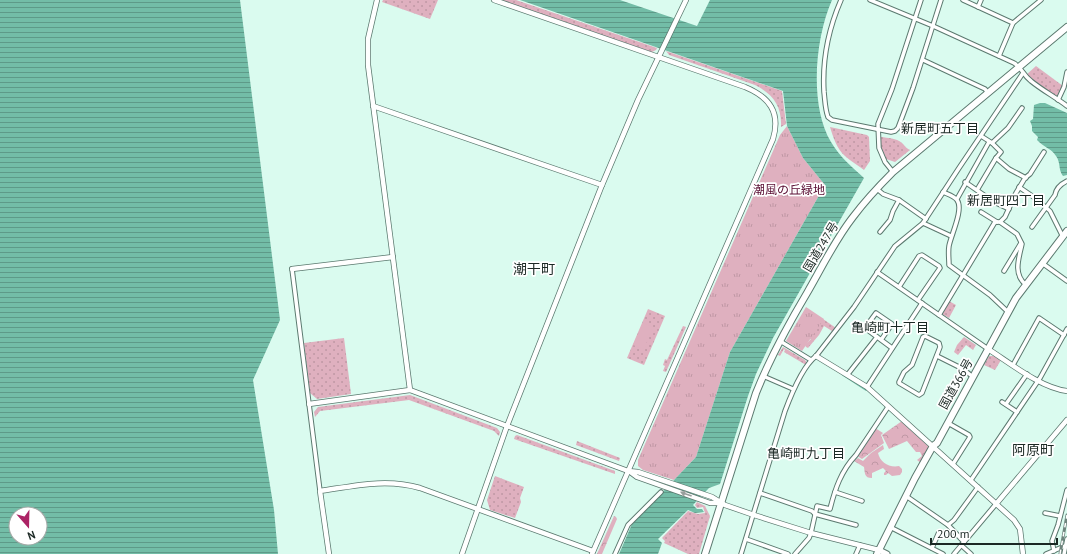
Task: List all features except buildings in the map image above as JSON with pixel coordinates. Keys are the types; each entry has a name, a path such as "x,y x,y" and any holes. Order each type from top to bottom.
{"highway":[{"name":"国道247号","path":"705,554 762,376 779,341 852,218 893,172 1020,66 1066,30"},
{"name":"国道366号","path":"878,552 933,446 948,423 1008,312 1025,284 1065,234"}],"main road":[{"path":"878,552 887,554"}],"street":[{"path":"377,0 370,26 367,52 410,390"},
{"path":"320,491 375,483 398,483 420,488 592,552 773,139 775,126 774,113 763,96 758,92 494,0"},
{"path":"462,554 507,426 602,185 658,57 686,0"},
{"path":"841,0 833,18 826,45 823,77 826,112 828,117 832,120 891,132 898,128 907,105 941,0"},
{"path":"870,0 879,2 1020,66 1023,73 1029,80 1067,106"},
{"path":"893,172 882,157 878,143 878,124 892,89 921,0"},
{"path":"964,0 1014,23"},
{"path":"978,7 980,0"},
{"path":"999,56 1014,23 1041,0"},
{"path":"922,60 985,89 988,93"},
{"path":"1058,100 1064,87 1067,72"},
{"path":"741,554 785,411 794,390 811,360 816,356 854,307 895,246 926,219 1023,73"},
{"path":"373,106 602,185"},
{"path":"1008,312 990,295 962,276 949,265 949,247 951,236 956,227 959,205 957,199 965,182 991,142 1008,128 1022,108"},
{"path":"977,190 1001,152 991,142 981,136"},
{"path":"939,315 995,222 999,222 1005,218 1019,187 1030,174 1044,152"},
{"path":"996,158 1009,169 1026,178"},
{"path":"1032,227 1055,195 1055,191 1062,183 1067,181"},
{"path":"965,182 994,202 1009,209"},
{"path":"1019,187 1046,206 1065,234"},
{"path":"877,189 883,194 899,200 926,219"},
{"path":"943,192 957,199"},
{"path":"880,232 890,220 899,200"},
{"path":"981,212 1017,234 1021,243 1018,258 1018,272 1020,279 1025,284"},
{"path":"923,222 951,236"},
{"path":"1004,271 1021,243"},
{"path":"898,287 919,256 922,254 940,268 918,300"},
{"path":"329,554 292,269 393,257"},
{"path":"1042,263 1067,281"},
{"path":"877,272 988,349 1038,381 1051,387 1067,391"},
{"path":"868,388 922,303"},
{"path":"881,340 892,324 876,313 865,328 881,340 892,348"},
{"path":"1013,365 1039,318 1064,335"},
{"path":"971,480 1038,381 1067,329"},
{"path":"923,336 927,336 940,346 937,356 921,394 919,395 899,383 904,372 912,366 923,336"},
{"path":"848,374 877,337"},
{"path":"779,341 811,360"},
{"path":"816,356 848,374 868,388 1018,524 1023,554"},
{"path":"937,356 962,368 973,377"},
{"path":"1006,404 1027,374"},
{"path":"762,376 794,390"},
{"path":"309,404 410,390 628,471 638,472 709,496 721,503 754,515 878,552"},
{"path":"1002,402 1017,412"},
{"path":"795,554 809,538 818,506 830,509 840,476 850,461 856,456 888,407"},
{"path":"954,554 1067,420"},
{"path":"948,423 970,437 952,464"},
{"path":"628,471 636,477 707,502 721,503"},
{"path":"948,525 954,520 978,488"},
{"path":"1054,550 1052,541 1067,490"},
{"path":"615,554 628,525 661,492"},
{"path":"760,492 812,511 815,514 856,525"},
{"path":"835,492 862,501"},
{"path":"906,496 948,525 971,554"},
{"path":"1045,513 1060,516"},
{"path":"890,527 943,554"},
{"path":"932,548 939,532"},
{"path":"746,539 788,554"},
{"path":"1064,554 1067,539"},
{"path":"856,554 860,546"},
{"path":"1046,554 1066,546"}],"green space":[{"path":"383,0 438,0 430,19 382,2"},
{"path":"501,0 516,0 657,48 652,52 645,50"},
{"path":"666,51 782,91 786,124 781,127 778,107 767,92 755,85 669,55"},
{"path":"1036,66 1063,86 1056,97 1026,75"},
{"name":"潮風の丘緑地","path":"787,126 803,158 825,185 730,352 696,457 674,480 643,470 638,466 638,460 780,135"},
{"path":"830,127 867,135 869,137 870,161 864,170 849,160 842,153 836,143"},
{"path":"881,137 897,140 910,150 895,162 886,159 880,148"},
{"path":"949,301 956,305 949,318 942,314"},
{"path":"806,307 824,319 802,351 786,341"},
{"path":"648,309 665,316 644,365 627,358"},
{"path":"823,319 836,328 817,352 832,331 824,326 819,335 808,348 805,345 811,339 806,335"},
{"path":"643,323 653,327 644,349 633,345"},
{"path":"683,326 686,327 666,372 663,371 665,359 667,360"},
{"path":"964,337 976,345 973,350 966,345 958,355 954,352 957,345"},
{"path":"344,338 351,394 317,399 310,393 304,343"},
{"path":"783,347 805,360 807,363 806,365 784,352 784,349 780,356 778,355"},
{"path":"989,356 993,356 1001,360 995,370 984,365"},
{"path":"410,395 497,428 500,432 499,436 494,431 409,400 320,411 315,417 314,412 318,407"},
{"path":"902,421 929,447 921,463 917,460 922,456 920,452 916,452 907,441 889,449 882,435"},
{"path":"875,428 883,433 881,435 884,443 862,459 857,456"},
{"path":"517,435 615,471 615,474 514,439"},
{"path":"577,441 620,458 619,461 576,445"},
{"path":"883,445 884,449 878,453 883,462 892,466 899,466 902,469 902,472 900,475 892,476 888,473 884,475 886,471 883,468 872,473 872,478 868,477 865,475 864,467 854,461 858,458 863,461 871,453"},
{"path":"495,476 524,487 520,498 521,502 515,518 490,510 487,500"},
{"path":"697,502 705,506 710,516 699,554 688,554 664,543 665,541 662,538 688,511 698,514 705,513 703,507 697,508 695,505"},
{"path":"614,516 617,519 602,554 597,554"}],"shaded area":[{"path":"0,0 240,0 280,320 253,380 274,510 278,554 0,554"},
{"path":"520,0 620,0 697,26 710,0 832,0 826,15 818,52 817,91 819,110 824,127 834,147 864,178 773,338 756,374 720,484 709,488 693,505 697,509 702,509 704,512 695,513 688,510 658,539 662,543 658,554 619,554 632,524 696,457 730,352 825,185 803,158 787,126 783,91"},
{"path":"1045,103 1067,113 1067,175 1063,176 1056,156 1052,151 1037,140 1038,137 1032,131 1030,121 1033,119 1034,105"}],"waterway":[{"path":"843,375 866,390"}],"railway":[{"path":"1060,554 1067,515"}],"district":[{"name":"新居町五丁目","path":"940,128"},
{"name":"新居町四丁目","path":"1006,200"},
{"name":"潮干町","path":"534,269"},
{"name":"亀崎町十丁目","path":"890,327"},
{"name":"阿原町","path":"1033,450"},
{"name":"亀崎町九丁目","path":"806,453"}]}
